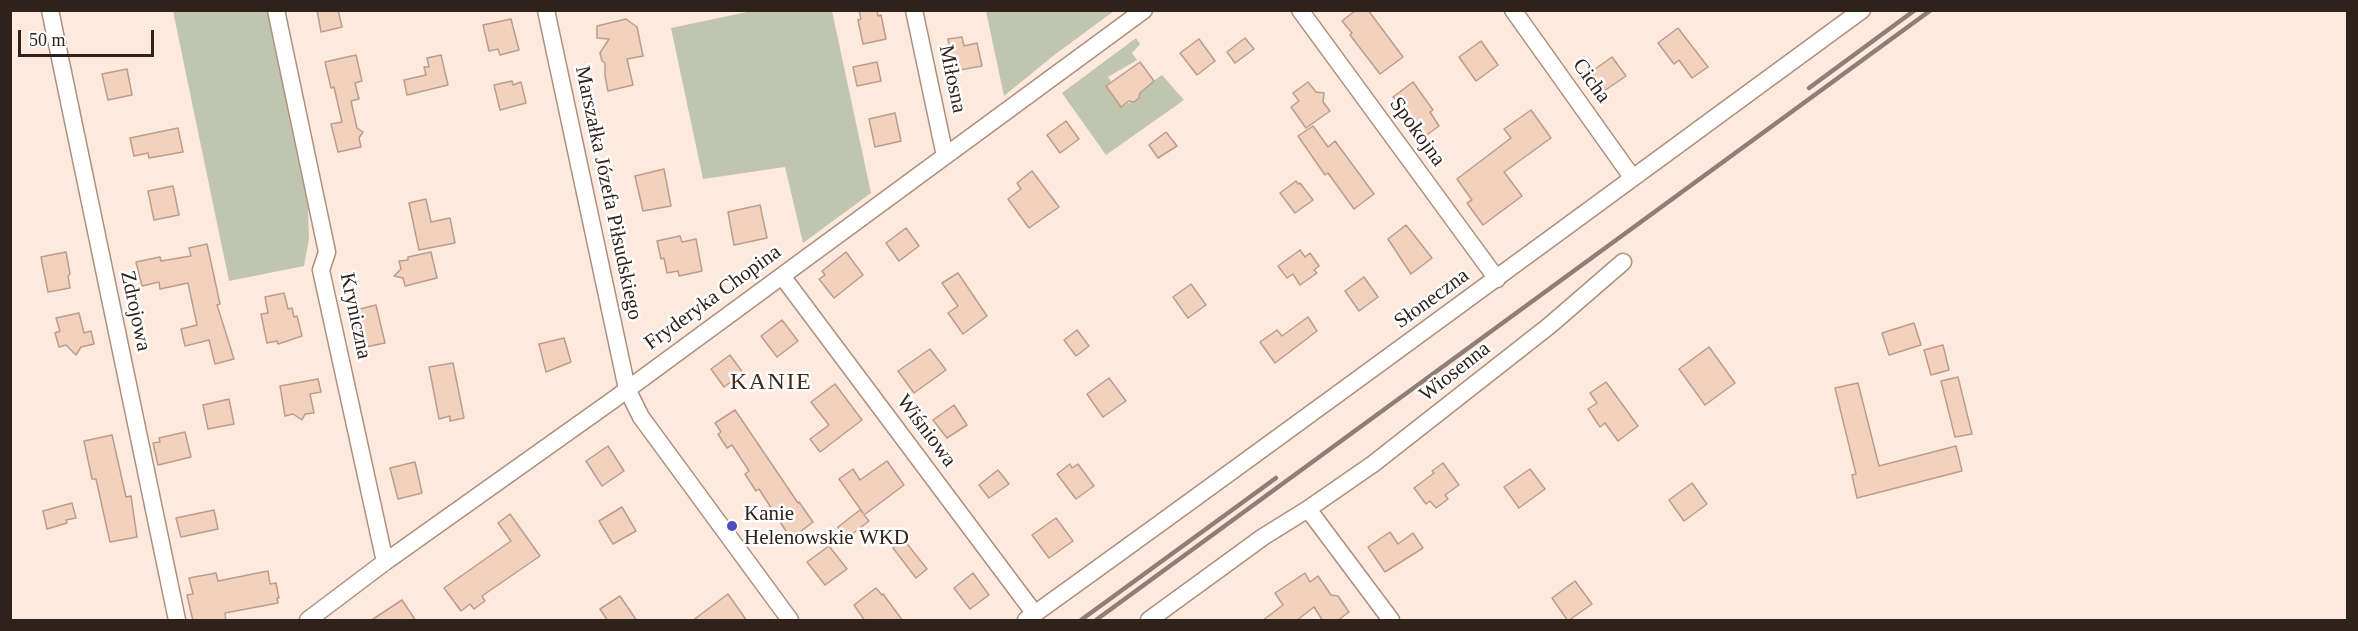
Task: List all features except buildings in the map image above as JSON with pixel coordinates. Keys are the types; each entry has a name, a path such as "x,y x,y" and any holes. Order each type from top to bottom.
{"street":[{"name":"Zdrojowa","path":"50,10 177,621"},
{"name":"Kryniczna","path":"276,10 327,252 321,270 385,562"},
{"name":"Marszałka Józefa Piłsudskiego","path":"546,10 627,389 641,417 790,621"},
{"name":"Miłosna","path":"914,10 945,156"},
{"name":"Fryderyka Chopina","path":"308,621 385,562 627,389 1144,10"},
{"name":"Spokojna","path":"1300,10 1497,279"},
{"name":"Cicha","path":"1513,10 1632,177"},
{"name":"Słoneczna","path":"1030,617 1497,279 1632,177 1862,10"},
{"name":"Wiosenna","path":"1149,621 1263,537 1373,464 1531,341 1623,262"},
{"name":"Wiśniowa","path":"782,276 1030,617"},
{"path":"1308,509 1390,621"}],"green space":[{"path":"986,10 1114,11 1004,96"},
{"path":"173,11 267,11 308,203 309,239 304,266 229,281"},
{"path":"752,11 832,11 871,193 803,243 785,167 703,179 671,28"},
{"path":"1136,38 1140,44 1132,53 1137,60 1108,77 1111,81 1106,86 1121,107 1139,98 1140,93 1147,88 1146,86 1162,75 1184,100 1106,155 1062,93"}],"railway":[{"path":"1809,88 1915,10"},
{"path":"1096,620 1931,10"},
{"path":"1081,620 1276,478"}],"place":[{"name":"Kanie Helenowskie WKD","path":"732,526"}],"district":[{"name":"KANIE","path":"771,383"}]}
